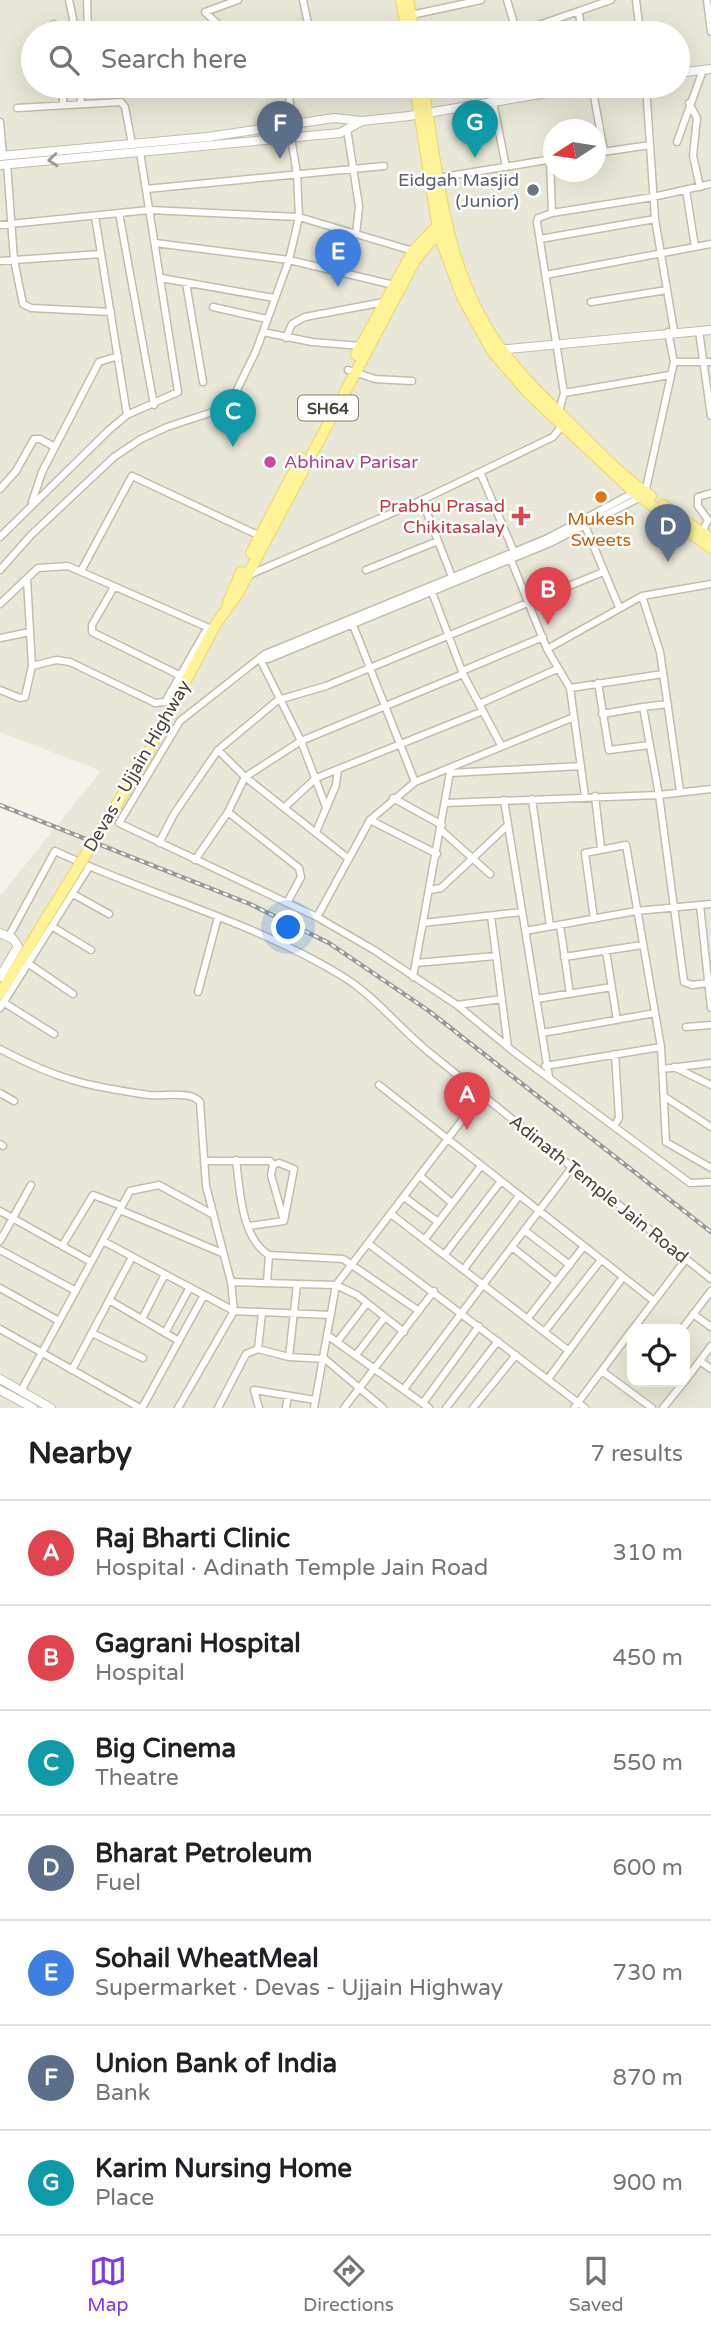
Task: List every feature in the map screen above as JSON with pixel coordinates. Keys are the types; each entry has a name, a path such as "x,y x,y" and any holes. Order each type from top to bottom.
{"main road":[{"path":"401,0 405,21"},
{"path":"408,0 412,21"},
{"path":"419,98 437,178 442,227"},
{"path":"423,98 442,227 462,298 496,350 562,426 711,548"},
{"name":"Devas - Ujjain Highway","path":"49,925 161,730 208,641 213,626 247,576 384,302 413,251 442,227"},
{"name":"Devas - Ujjain Highway","path":"226,607 232,589 260,536 351,371 416,259 442,227"},
{"path":"496,350 641,492 707,536"},
{"name":"SH64","path":"1,1001 49,925"}],"street":[{"path":"69,0 73,21"},
{"path":"88,0 88,21"},
{"path":"215,21 205,12 238,0"},
{"path":"303,0 307,21"},
{"path":"411,15 481,0"},
{"path":"507,0 513,21"},
{"path":"549,21 611,0"},
{"path":"636,0 639,21"},
{"path":"707,0 711,32"},
{"path":"579,13 580,21"},
{"path":"677,142 689,103 707,70"},
{"path":"63,98 63,105"},
{"path":"80,98 80,104"},
{"path":"289,98 292,124"},
{"path":"492,98 506,167"},
{"path":"3,160 334,118 362,121 424,114 522,98"},
{"path":"593,98 597,119"},
{"path":"260,659 268,659 353,625 586,528 641,492 660,433 674,362 667,290 655,219 647,98"},
{"path":"18,108 121,102 125,107 132,144"},
{"path":"689,103 697,118 693,156 700,187"},
{"path":"3,160 140,152 340,133 362,121"},
{"path":"0,122 14,260 20,295 26,307 111,312"},
{"path":"347,129 359,206 356,233"},
{"path":"0,570 32,535 114,457 141,439 167,427 225,408 236,395 263,332 289,260 299,217 297,174 290,138"},
{"path":"606,151 650,145"},
{"path":"0,537 31,504 127,415 175,396 179,388 140,152"},
{"path":"437,178 543,161"},
{"path":"146,190 384,166"},
{"path":"552,182 552,213"},
{"path":"559,412 564,393 538,218 552,213 653,197 711,184"},
{"path":"686,190 695,247"},
{"path":"0,225 149,210 299,217 413,251"},
{"path":"119,213 154,404"},
{"path":"95,216 127,415"},
{"path":"540,239 655,219"},
{"path":"155,243 289,260 394,285"},
{"path":"545,275 711,244"},
{"path":"0,261 101,254"},
{"path":"161,278 274,298"},
{"path":"186,283 204,382"},
{"path":"591,302 667,290"},
{"path":"286,338 292,324 304,317 384,302"},
{"path":"213,307 267,319"},
{"path":"496,350 671,331 711,330"},
{"path":"699,331 711,416"},
{"path":"263,332 286,338 361,346"},
{"path":"31,504 55,447 99,362 118,356"},
{"path":"674,362 711,362"},
{"path":"351,371 375,379 412,381"},
{"path":"564,393 670,375"},
{"path":"247,576 422,500 553,437 562,426"},
{"path":"0,489 16,471 34,439 40,439 55,447"},
{"path":"480,472 514,552"},
{"path":"81,571 132,476 260,536"},
{"path":"641,492 514,552 274,650 187,712 119,823 317,917 457,1005 508,1047 690,1184 711,1182"},
{"path":"707,536 708,520 698,506 698,496 711,493"},
{"path":"422,500 452,577"},
{"path":"586,528 619,607"},
{"path":"366,570 438,541"},
{"path":"511,560 547,649 570,688 585,796"},
{"path":"0,604 38,568 47,565 68,566 213,626 167,700 155,703 70,662 56,660 32,666"},
{"path":"159,843 174,814 218,750 278,700 326,686 603,572"},
{"path":"0,690 20,698 26,697 32,666 27,579"},
{"path":"547,649 642,596 711,584"},
{"path":"114,587 92,625 92,632 181,676"},
{"path":"432,592 446,635 500,745"},
{"path":"642,596 660,652 680,791"},
{"path":"353,625 368,669 415,782"},
{"path":"0,638 30,632"},
{"path":"195,860 228,812 245,777 301,741 384,708 542,637"},
{"path":"260,659 278,700 301,741 326,807"},
{"path":"286,806 316,778 401,746 557,669"},
{"path":"570,688 663,674"},
{"path":"598,684 609,750 650,745"},
{"path":"602,714 668,705"},
{"path":"643,707 659,795 684,982 692,985 708,983"},
{"path":"317,917 370,820 393,798 415,782 450,770 500,745 575,717"},
{"path":"218,750 245,777 286,806 349,859"},
{"path":"450,770 581,766"},
{"path":"316,832 336,785 338,769"},
{"path":"413,977 442,828 450,770"},
{"path":"446,803 659,795 711,789"},
{"path":"595,796 601,848"},
{"path":"393,798 442,828 490,874"},
{"path":"532,799 550,926"},
{"path":"504,800 549,1077"},
{"path":"228,812 299,868 301,877 287,903"},
{"path":"370,820 437,854"},
{"path":"430,890 441,888 508,825"},
{"path":"594,919 584,857 589,850 626,845 661,1047 665,1097 663,1136 666,1143 711,1168"},
{"name":"Adinath Temple Jain Road","path":"9,936 55,851 301,952 344,977 482,1094 711,1279"},
{"path":"54,1034 1,1001 29,964 49,925 73,894 89,867"},
{"path":"73,894 109,915"},
{"path":"525,931 636,911 711,904"},
{"path":"700,905 711,1008"},
{"path":"424,923 522,912"},
{"path":"491,916 508,1047"},
{"path":"198,992 218,917"},
{"path":"49,925 91,950"},
{"path":"559,925 570,994"},
{"path":"0,933 9,936 18,946 0,977"},
{"path":"564,957 642,945"},
{"path":"606,951 617,1020"},
{"path":"416,963 496,956"},
{"path":"29,964 73,994"},
{"path":"536,999 612,988"},
{"path":"457,1005 502,999"},
{"path":"542,1033 655,1013"},
{"path":"686,1027 711,1025"},
{"path":"536,1068 661,1047"},
{"path":"0,1049 40,1070 85,1086 198,1099 212,1213 231,1282 234,1311 178,1408"},
{"path":"614,1126 619,1118 615,1054"},
{"path":"662,1069 711,1063"},
{"path":"674,1067 711,1086"},
{"path":"379,1085 654,1301"},
{"path":"0,1093 14,1101"},
{"path":"314,1408 325,1359 336,1285 482,1094"},
{"path":"665,1097 711,1126"},
{"path":"236,1160 253,1241 269,1255 343,1259 353,1263 419,1311"},
{"path":"204,1161 260,1160 273,1165 285,1164 294,1169 284,1221"},
{"path":"273,1165 271,1175 284,1221"},
{"path":"425,1239 481,1166"},
{"path":"404,1390 573,1166"},
{"path":"420,1176 452,1203"},
{"path":"445,1254 500,1181"},
{"path":"0,1241 31,1185"},
{"path":"19,1395 130,1191 159,1185 212,1213"},
{"path":"62,1245 93,1195 222,1253"},
{"path":"464,1269 519,1196"},
{"path":"404,1197 438,1222"},
{"path":"0,1211 91,1262"},
{"path":"391,1214 569,1351"},
{"path":"249,1226 284,1221"},
{"path":"524,1230 570,1265"},
{"path":"103,1241 234,1311 331,1315"},
{"path":"369,1244 480,1326 576,1406 585,1408"},
{"path":"512,1247 556,1282"},
{"path":"528,1318 584,1247"},
{"path":"0,1250 76,1290"},
{"path":"267,1283 269,1255"},
{"path":"72,1370 132,1256"},
{"path":"637,1324 686,1259"},
{"path":"545,1331 601,1260"},
{"path":"142,1320 165,1274"},
{"path":"548,1380 623,1277"},
{"path":"231,1282 336,1285 367,1303 404,1332"},
{"path":"289,1357 297,1284"},
{"path":"165,1333 190,1287"},
{"path":"0,1288 59,1321"},
{"path":"344,1408 434,1291"},
{"path":"686,1324 711,1291"},
{"path":"0,1329 141,1408 204,1295"},
{"path":"109,1300 179,1341"},
{"path":"337,1342 367,1303"},
{"path":"258,1349 262,1313"},
{"path":"693,1314 711,1327"},
{"path":"356,1355 385,1317"},
{"path":"423,1403 480,1326"},
{"path":"92,1333 143,1358"},
{"path":"327,1335 429,1408"},
{"path":"446,1408 498,1341"},
{"path":"576,1406 627,1342"},
{"path":"690,1374 711,1346"},
{"path":"218,1408 246,1354 258,1349 289,1357 325,1359 383,1408"},
{"path":"477,1407 516,1355"},
{"path":"700,1361 711,1369"},
{"path":"602,1371 652,1408"},
{"path":"0,1379 33,1408"},
{"path":"663,1408 680,1387"},
{"path":"0,1390 51,1408"},
{"path":"259,1408 254,1390 315,1399"},
{"path":"286,1408 288,1396"}],"shaded area":[{"path":"0,0 711,0 711,1408 0,1408 0,896 101,771 0,732"}],"railway":[{"path":"0,805 250,904 329,943 429,1011 711,1232"}],"place":[{"name":"Karim Nursing Home","path":"475,158"},
{"name":"Union Bank of India","path":"280,159"},
{"name":"Eidgah Masjid (Junior)","path":"533,190"},
{"name":"Sohail WheatMeal","path":"338,287"},
{"name":"Big Cinema","path":"233,447"},
{"name":"Abhinav Parisar","path":"270,462"},
{"name":"Mukesh Sweets","path":"601,497"},
{"name":"Prabhu Prasad Chikitasalay","path":"521,516"},
{"name":"Bharat Petroleum","path":"668,562"},
{"name":"Gagrani Hospital","path":"548,625"},
{"name":"Raj Bharti Clinic","path":"467,1130"}]}
